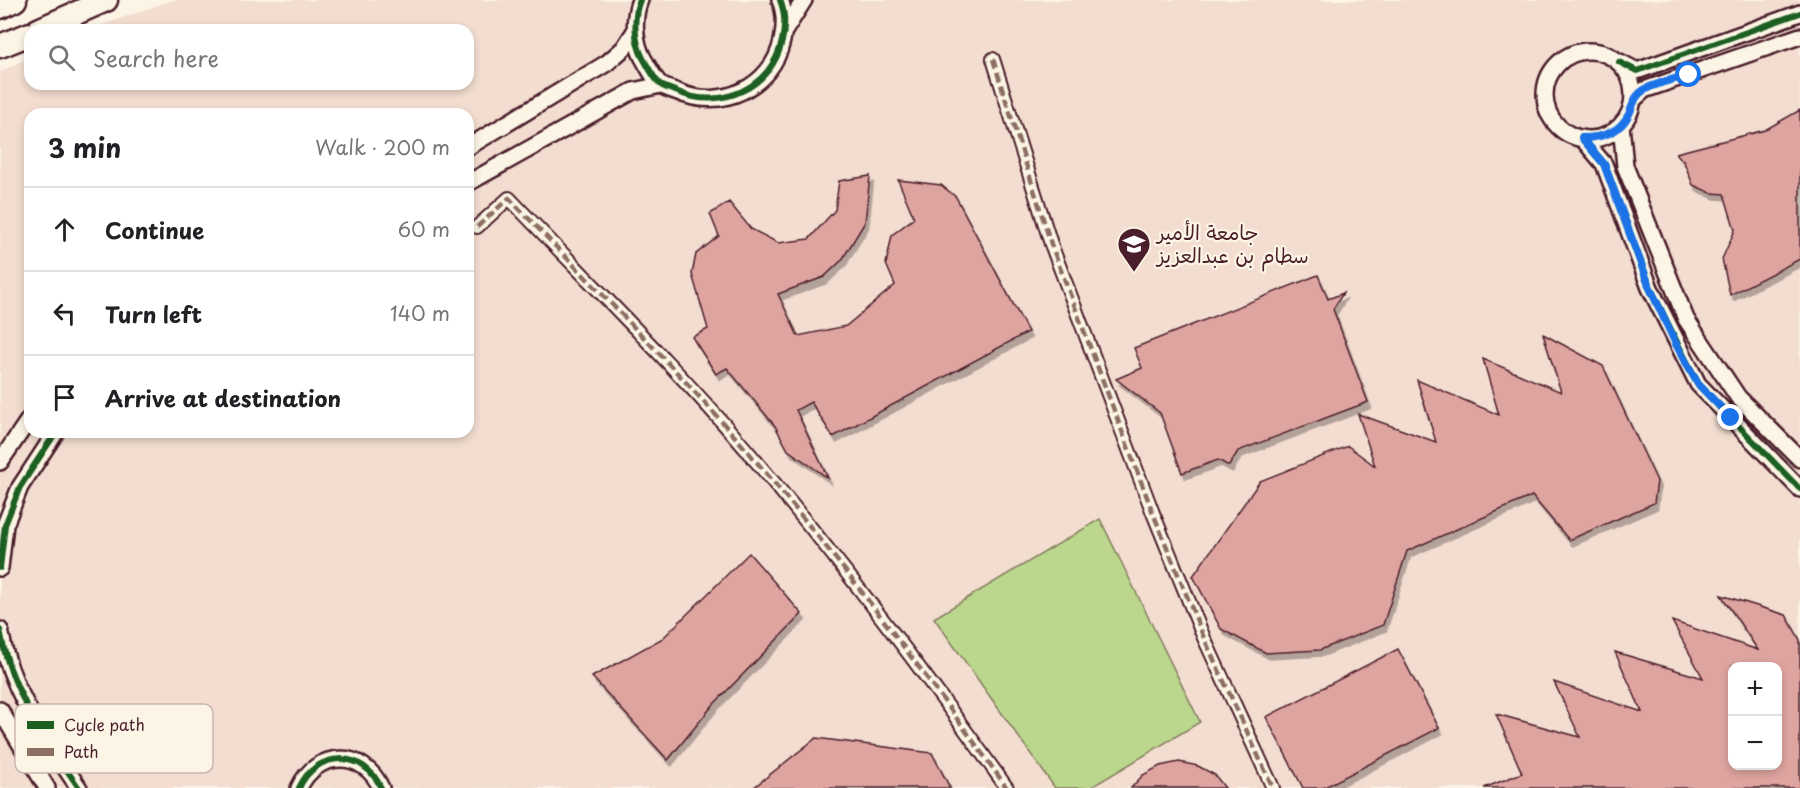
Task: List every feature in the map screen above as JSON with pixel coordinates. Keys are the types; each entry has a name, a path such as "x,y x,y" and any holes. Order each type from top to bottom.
{"main road":[{"path":"0,7 15,0"},
{"path":"52,24 106,0"},
{"path":"0,46 24,36"}],"street":[{"path":"640,0 635,31 640,52 661,85"},
{"path":"474,180 633,91 661,85 688,96 710,100 732,96 752,86 768,71 780,52 784,30 780,0"},
{"path":"784,30 804,0"},
{"path":"1800,13 1637,71 1606,54 1592,51 1577,53 1564,60 1553,70 1546,91 1549,113 1563,129 1582,138 1604,164 1650,288 1698,384 1800,489"},
{"path":"474,143 607,63 624,48 635,31"},
{"path":"1633,100 1644,90 1800,36"},
{"path":"993,59 1051,244 1149,502 1204,638 1273,788"},
{"path":"1582,138 1596,138 1610,134 1621,126 1629,114 1633,100 1633,86 1628,73 1619,62"},
{"path":"1621,126 1625,166 1686,319 1738,396 1800,459"},
{"path":"477,227 509,198 682,378 755,459 825,546 1007,788"},
{"path":"0,462 24,427"},
{"path":"0,568 4,525 20,487 52,438"},
{"path":"0,630 3,651 25,704"},
{"path":"0,710 15,735"},
{"path":"299,788 303,777 313,767 326,760 340,758 354,760 367,767 376,777 381,788"},
{"path":"38,773 47,788"},
{"path":"68,773 79,788"}],"shaded area":[{"name":"جامعة الأمير سطام بن عبدالعزيز","path":"172,0 1800,0 1800,788 0,788 0,72 24,60 24,90 474,90 474,24 105,24"}],"green space":[{"path":"1100,519 1200,722 1090,788 1055,788 934,618"}],"building":[{"path":"1800,110 1800,259 1730,295 1722,259 1735,230 1724,194 1711,193 1693,185 1684,162 1676,153 1765,130"},
{"path":"870,176 865,222 842,260 824,277 778,294 798,336 846,326 895,285 886,264 892,235 914,218 898,180 941,185 956,197 1028,332 833,437 811,402 796,410 828,478 788,450 775,426 727,368 716,374 692,337 708,329 692,274 696,254 719,236 710,214 729,202 751,229 778,243 809,239 835,210 839,181"},
{"path":"1318,275 1328,299 1343,293 1333,309 1368,402 1238,451 1229,466 1218,460 1182,473 1160,413 1116,379 1142,368 1134,348"},
{"path":"1543,334 1603,366 1657,481 1654,503 1569,540 1532,496 1407,551 1383,625 1320,650 1266,653 1221,629 1193,576 1260,481 1348,446 1375,466 1358,414 1436,442 1417,380 1499,415 1483,359 1561,392"},
{"path":"749,553 802,614 713,705 668,760 592,677 663,638"},
{"path":"1721,595 1786,615 1800,640 1800,788 1484,788 1522,773 1496,714 1580,737 1554,682 1642,712 1615,652 1703,678 1672,621 1758,650"},
{"path":"1398,649 1439,728 1323,788 1303,788 1266,717"},
{"path":"816,738 932,753 950,788 753,788"},
{"path":"1179,762 1198,766 1215,775 1225,788 1131,788 1143,775 1160,766"}],"marked path":[{"path":"993,59 1051,244 1153,513 1204,638 1273,788"},
{"path":"477,227 509,198 665,360 726,426 853,580 1007,788"}],"cycle path":[{"path":"640,0 636,14 636,37 643,58 656,79 669,89 694,97 711,99 742,91 768,71 776,57 783,36 784,15 780,0"},
{"path":"1619,62 1637,71 1800,13"},
{"path":"1582,138 1604,164 1650,288 1698,384 1800,489"},
{"path":"0,568 5,525 20,487 52,438"},
{"path":"0,630 12,673 25,704"},
{"path":"299,788 307,775 317,766 340,759 363,766 373,775 381,788"},
{"path":"69,773 79,788"}],"place":[{"name":"جامعة الأمير سطام بن عبدالعزيز","path":"1134,273"}],"route":[{"path":"1689,75 1644,90 1633,100 1629,114 1621,126 1610,134 1596,138 1582,138 1604,164 1650,288 1676,344 1698,384 1731,418"}]}
